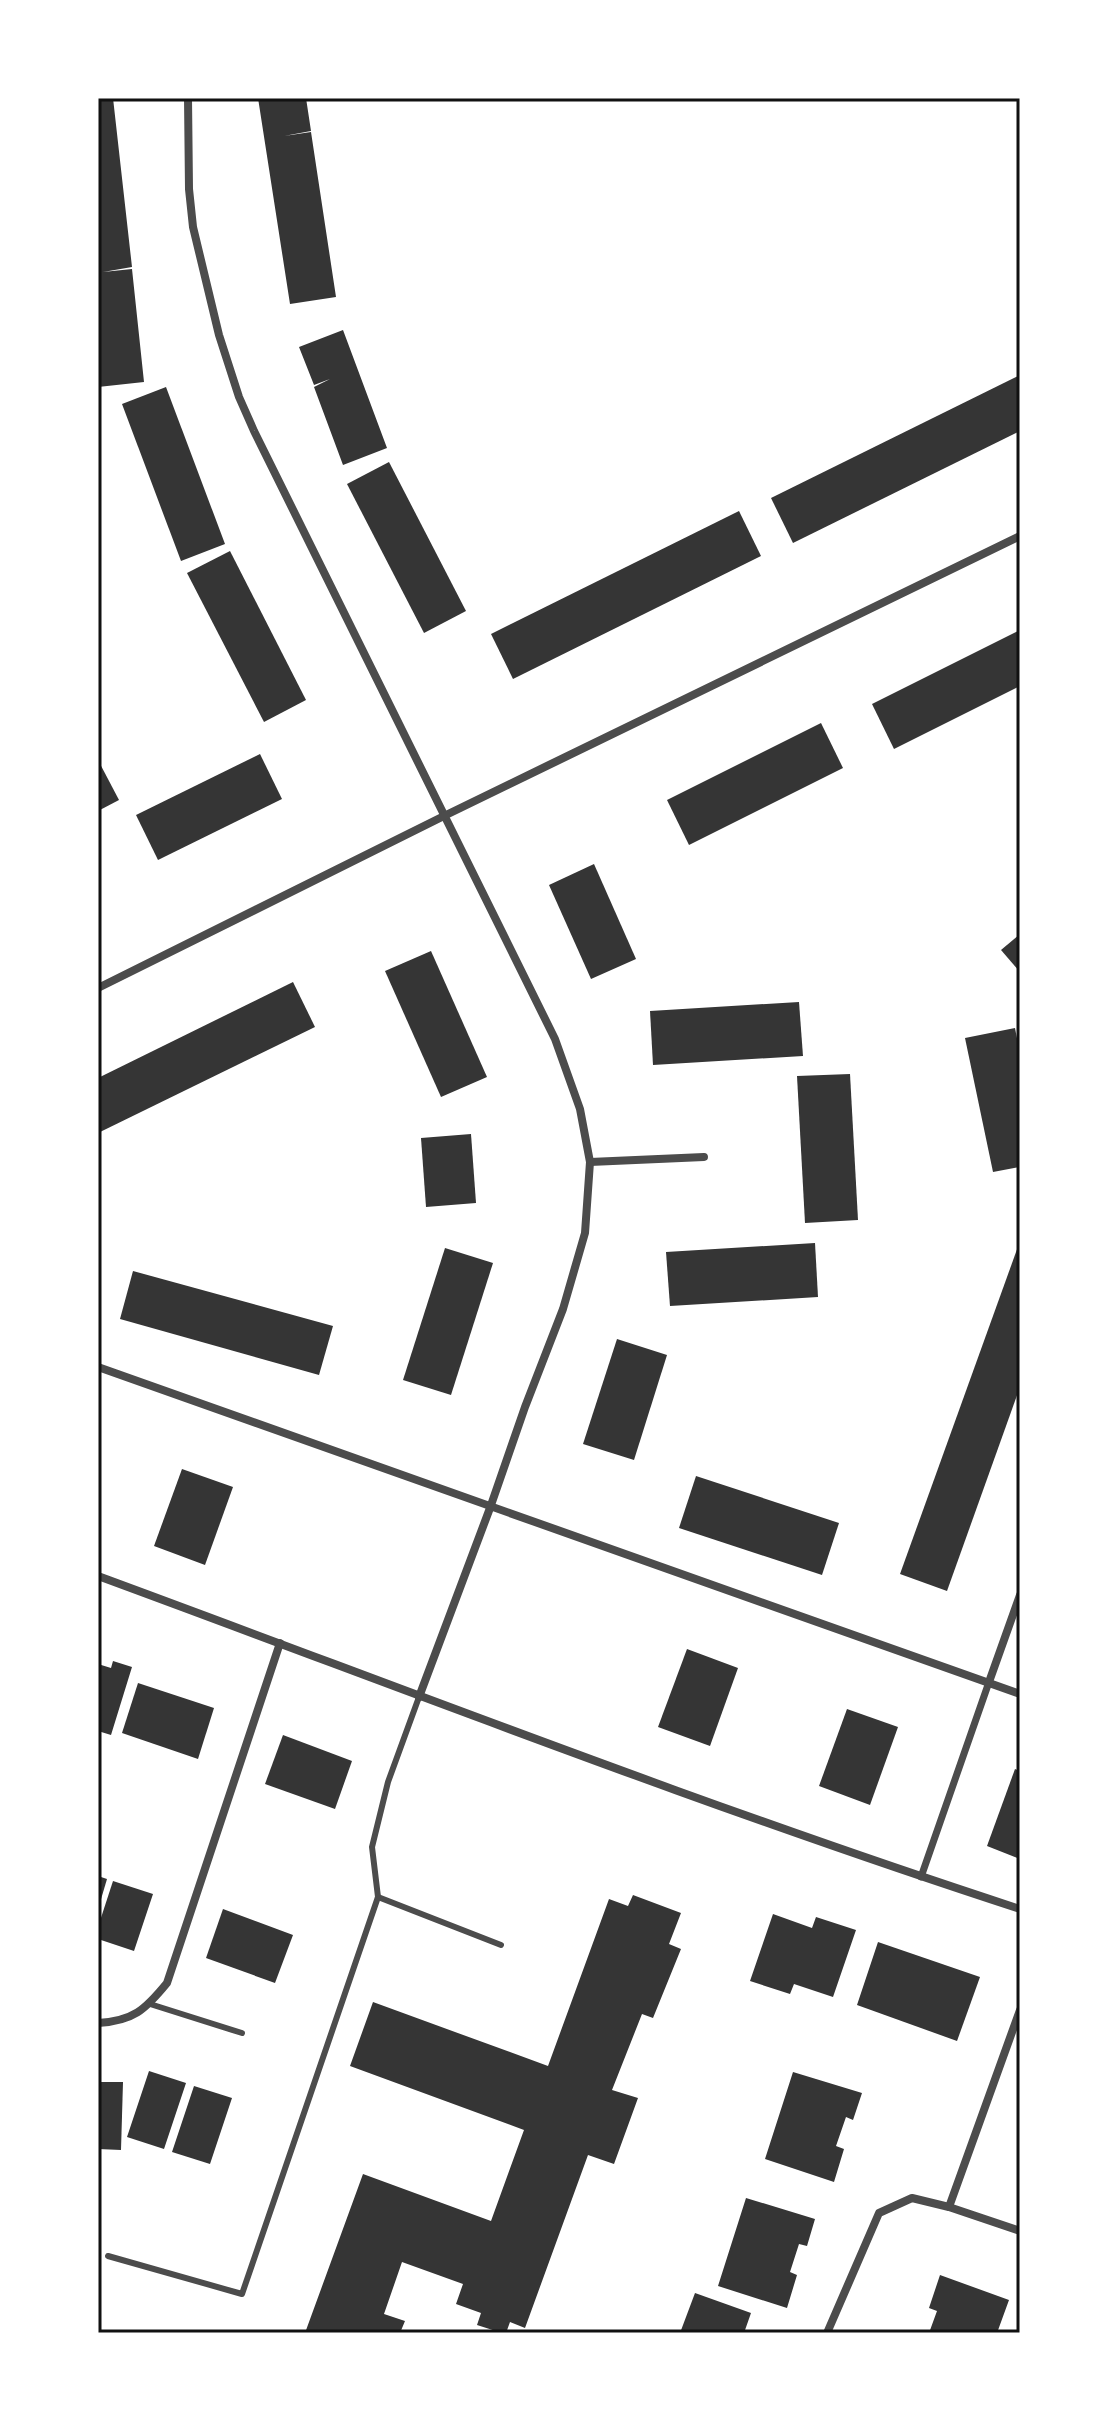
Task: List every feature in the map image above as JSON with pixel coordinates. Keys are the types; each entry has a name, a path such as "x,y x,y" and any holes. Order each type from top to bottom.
{"street":[{"path":"188,98 189,189 193,227 219,335 239,397 555,1039 580,1109 590,1162 585,1233 563,1309 419,1697"},
{"path":"98,988 1020,536"},
{"path":"590,1162 704,1157"},
{"path":"98,1367 1020,1694"},
{"path":"98,1576 419,1697 921,1877 1020,1909"},
{"path":"921,1877 1020,1595"},
{"path":"98,2023 122,2022 150,2004 167,1983 280,1643"},
{"path":"949,2207 1020,2010"},
{"path":"827,2333 879,2213 912,2198 1020,2231"}],"lane":[{"path":"108,2256 242,2294 378,1897 372,1847 388,1782 419,1697"},
{"path":"378,1897 501,1945"},
{"path":"150,2004 242,2033"}],"building":[{"path":"98,98 113,98 132,267 103,272 132,269 144,382 98,387"},
{"path":"258,98 306,98 311,131 284,136 311,132 336,297 290,304"},
{"path":"343,330 387,448 343,465 314,387 330,379 314,385 299,347"},
{"path":"1020,375 1020,431 793,543 771,498"},
{"path":"166,387 225,544 181,561 122,404"},
{"path":"389,462 466,611 424,633 347,484"},
{"path":"739,511 761,556 513,679 491,634"},
{"path":"230,551 306,700 264,722 187,573"},
{"path":"1020,630 1020,686 894,749 872,704"},
{"path":"821,723 843,768 689,845 667,800"},
{"path":"260,754 282,799 158,860 136,815"},
{"path":"98,760 119,800 98,811"},
{"path":"594,864 636,959 591,979 549,885"},
{"path":"1020,934 1020,972 1001,950"},
{"path":"431,951 487,1077 441,1097 385,971"},
{"path":"293,982 315,1027 98,1133 98,1078"},
{"path":"799,1002 803,1056 653,1065 650,1011"},
{"path":"1015,1028 1020,1054 1020,1167 993,1172 965,1038"},
{"path":"850,1074 858,1220 805,1223 797,1076"},
{"path":"471,1134 476,1203 426,1207 421,1138"},
{"path":"1020,1241 1020,1387 947,1591 900,1574"},
{"path":"815,1243 818,1297 670,1306 666,1252"},
{"path":"445,1248 493,1263 451,1395 403,1380"},
{"path":"133,1271 333,1326 319,1375 120,1319"},
{"path":"617,1339 667,1355 634,1460 583,1444"},
{"path":"182,1469 233,1487 205,1565 154,1546"},
{"path":"696,1476 839,1523 822,1575 679,1528"},
{"path":"687,1649 738,1668 710,1746 658,1727"},
{"path":"113,1661 132,1667 111,1735 98,1731 98,1664 111,1668"},
{"path":"138,1683 214,1708 198,1759 122,1733"},
{"path":"847,1709 898,1727 870,1805 819,1786"},
{"path":"283,1735 352,1761 335,1809 265,1784"},
{"path":"1015,1769 1020,1771 1020,1859 987,1846"},
{"path":"98,1876 107,1879 99,1906 98,1906"},
{"path":"113,1881 153,1894 134,1951 98,1939 98,1927"},
{"path":"633,1895 681,1913 669,1944 681,1949 653,2018 642,2014 612,2090 638,2098 614,2164 588,2155 525,2328 510,2322 506,2333 502,2333 477,2325 481,2313 456,2304 463,2284 402,2262 384,2314 405,2321 400,2333 305,2333 363,2174 491,2221 524,2130 350,2066 373,2002 548,2066 609,1899 628,1906"},
{"path":"223,1909 293,1935 275,1983 206,1958"},
{"path":"773,1914 812,1928 816,1917 856,1930 833,1997 794,1984 790,1994 750,1981"},
{"path":"878,1942 980,1977 957,2041 857,2005"},
{"path":"149,2071 186,2083 164,2149 127,2137"},
{"path":"793,2072 862,2093 853,2120 846,2117 836,2146 844,2149 834,2182 765,2159"},
{"path":"99,2082 123,2082 121,2150 98,2149"},
{"path":"194,2086 232,2098 210,2164 172,2152"},
{"path":"746,2198 815,2219 807,2246 799,2244 790,2272 797,2275 787,2308 718,2286"},
{"path":"940,2275 1009,2300 997,2333 929,2333 937,2311 929,2308"},
{"path":"695,2293 751,2313 744,2333 680,2333"}]}
